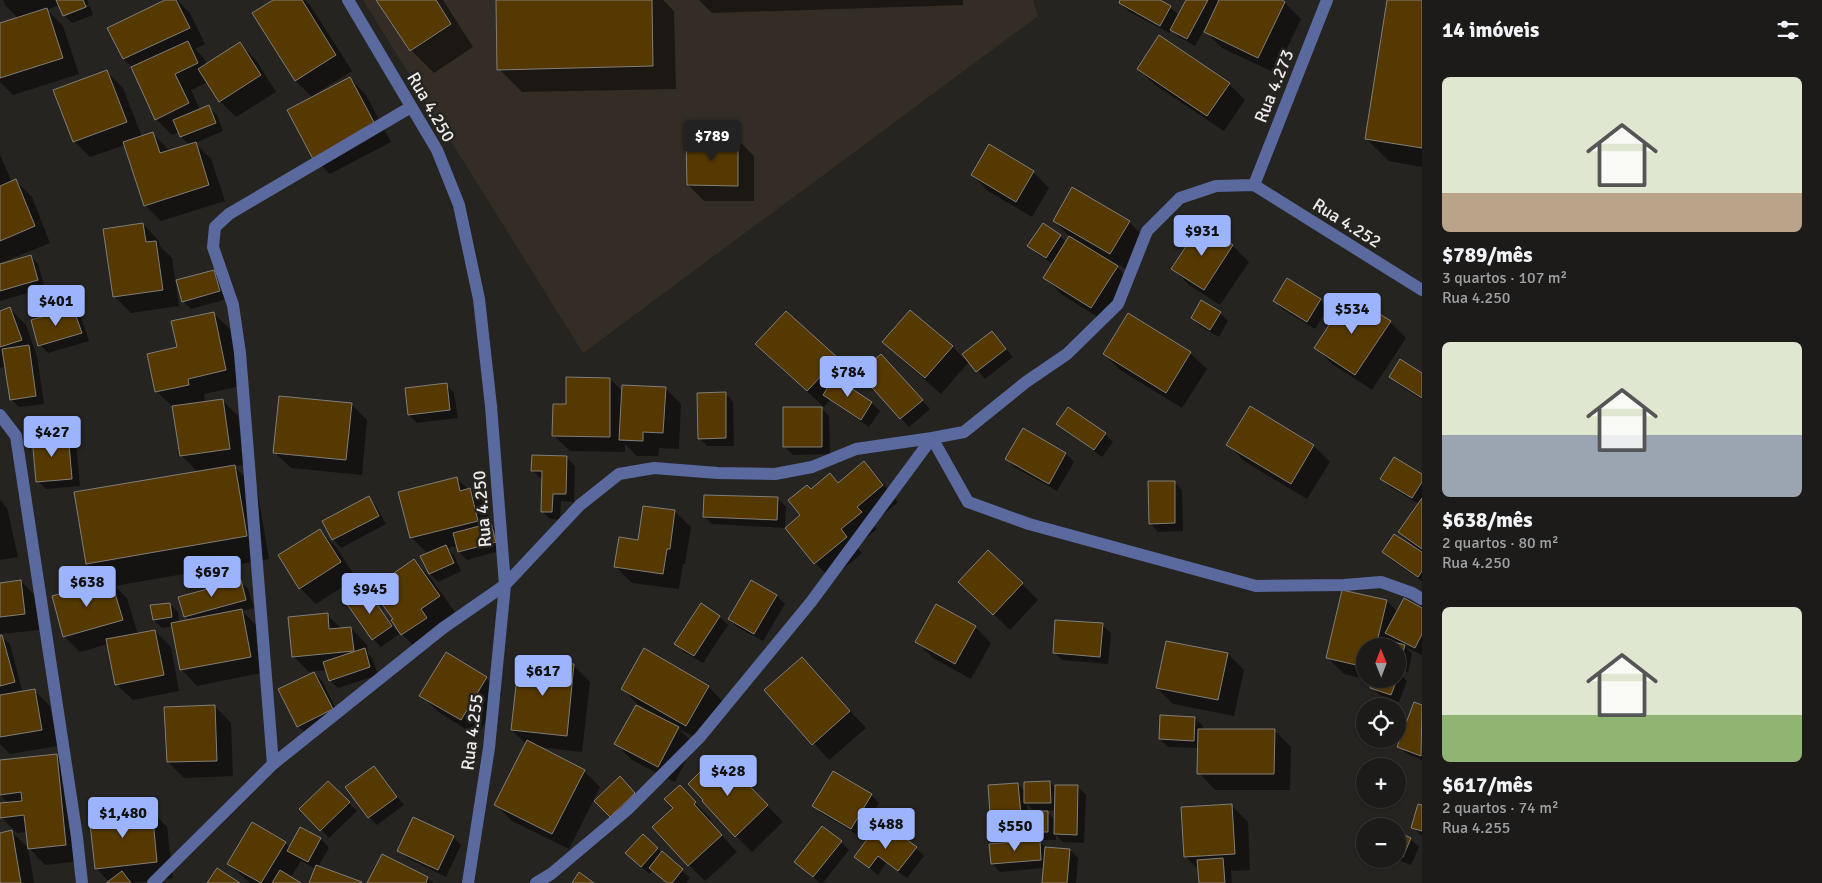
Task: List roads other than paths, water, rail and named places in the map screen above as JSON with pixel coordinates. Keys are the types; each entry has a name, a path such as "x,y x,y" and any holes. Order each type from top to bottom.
{"street":[{"name":"Rua 4.250","path":"348,0 436,150 460,205 479,299 491,406 505,584"},
{"name":"Rua 4.273","path":"1254,185 1327,0"},
{"path":"273,764 240,353 233,305 213,247 215,227 229,214 411,107"},
{"path":"153,883 273,764 443,628 505,584 580,505 619,474 654,468 718,473 775,474 812,467 856,449 964,432 1026,382 1067,354 1118,304 1147,231 1180,198 1216,186 1254,185"},
{"name":"Rua 4.252","path":"1254,185 1422,290"},
{"path":"0,415 16,436 76,828 82,883"},
{"path":"932,438 968,502 1029,524 1256,586 1344,585 1381,582 1412,593 1422,599"},
{"path":"536,883 551,874 627,810 700,737 811,602 932,438"},
{"name":"Rua 4.255","path":"468,883 488,748 505,584"}]}
